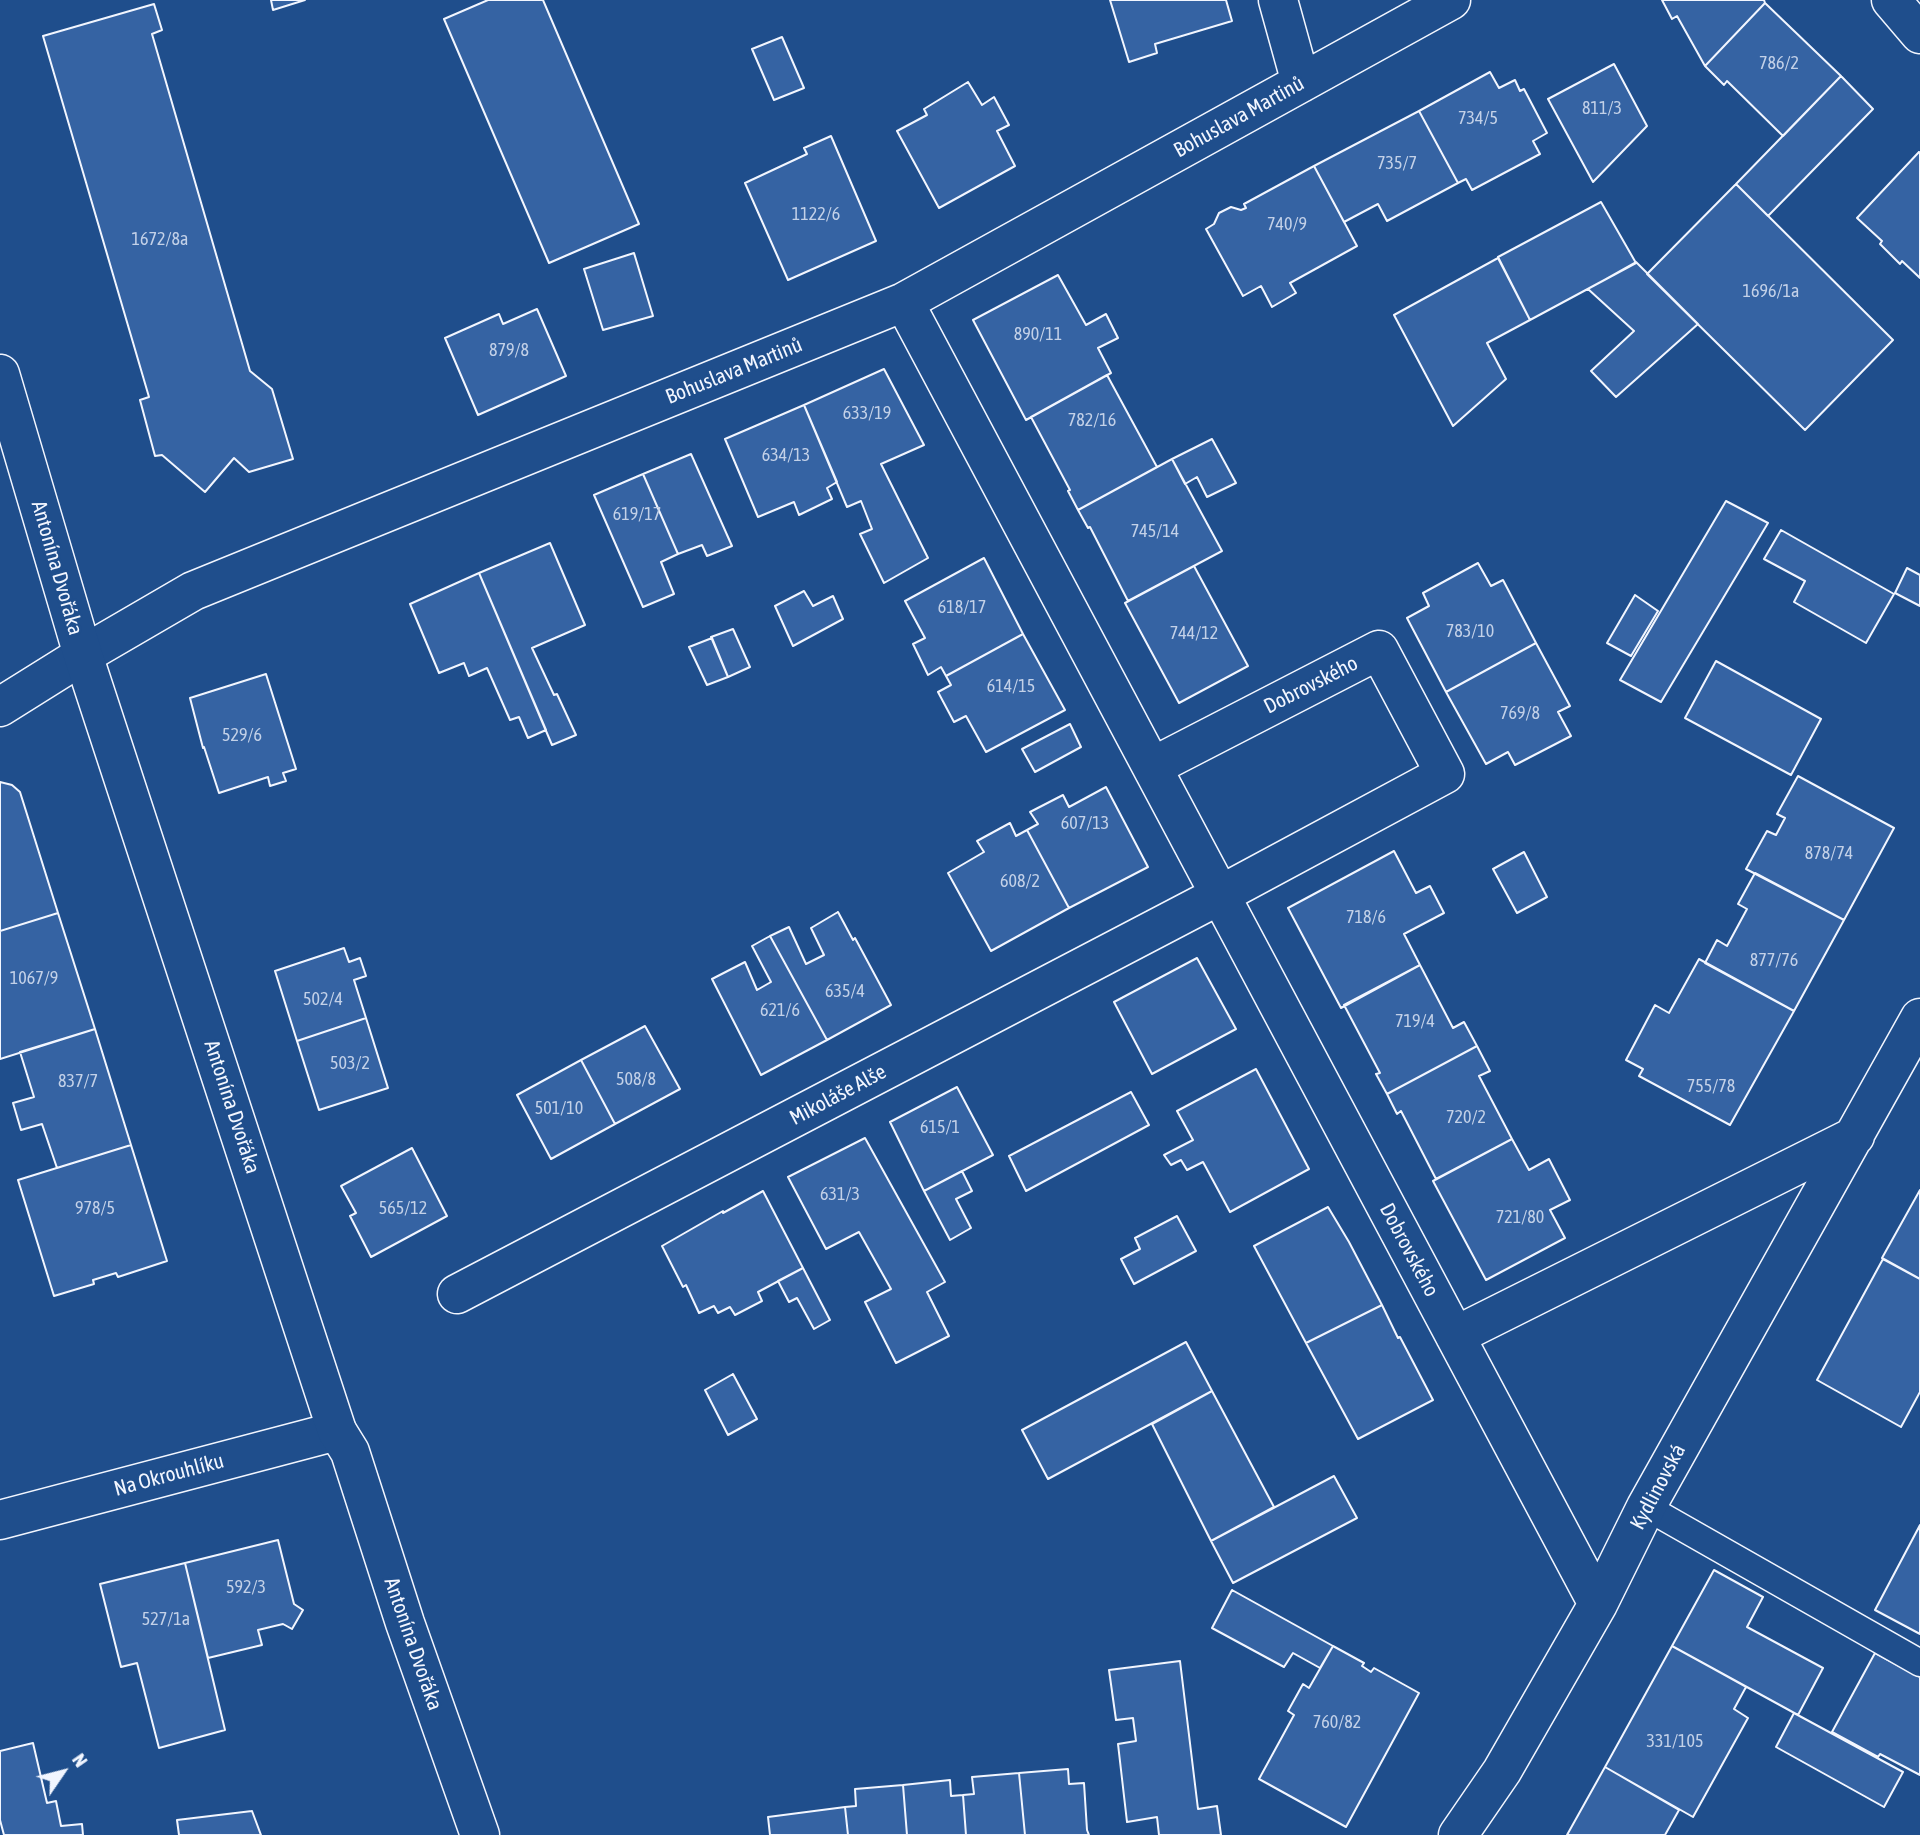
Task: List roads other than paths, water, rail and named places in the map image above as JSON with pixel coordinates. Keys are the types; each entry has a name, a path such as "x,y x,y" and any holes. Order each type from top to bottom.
{"street":[{"path":"1278,0 1301,83"},
{"name":"Bohuslava Martinů","path":"0,707 193,591 904,302 1451,0"},
{"path":"1891,0 1920,34"},
{"name":"Dobrovského","path":"904,302 1598,1604"},
{"name":"Antonína Dvořáka","path":"0,373 83,655 337,1431 350,1452 405,1623 480,1835"},
{"name":"Dobrovského","path":"1152,768 1379,650 1385,661 1445,774 1220,895"},
{"name":"Mikoláše Alše","path":"457,1294 1220,895"},
{"name":"Kydlinovská","path":"1458,1835 1502,1771 1598,1604 1646,1507 1920,1018"},
{"path":"1455,1336 1854,1136"},
{"name":"Na Okrouhlíku","path":"0,1520 337,1431"}],"lane":[{"path":"1646,1507 1920,1663"}]}
